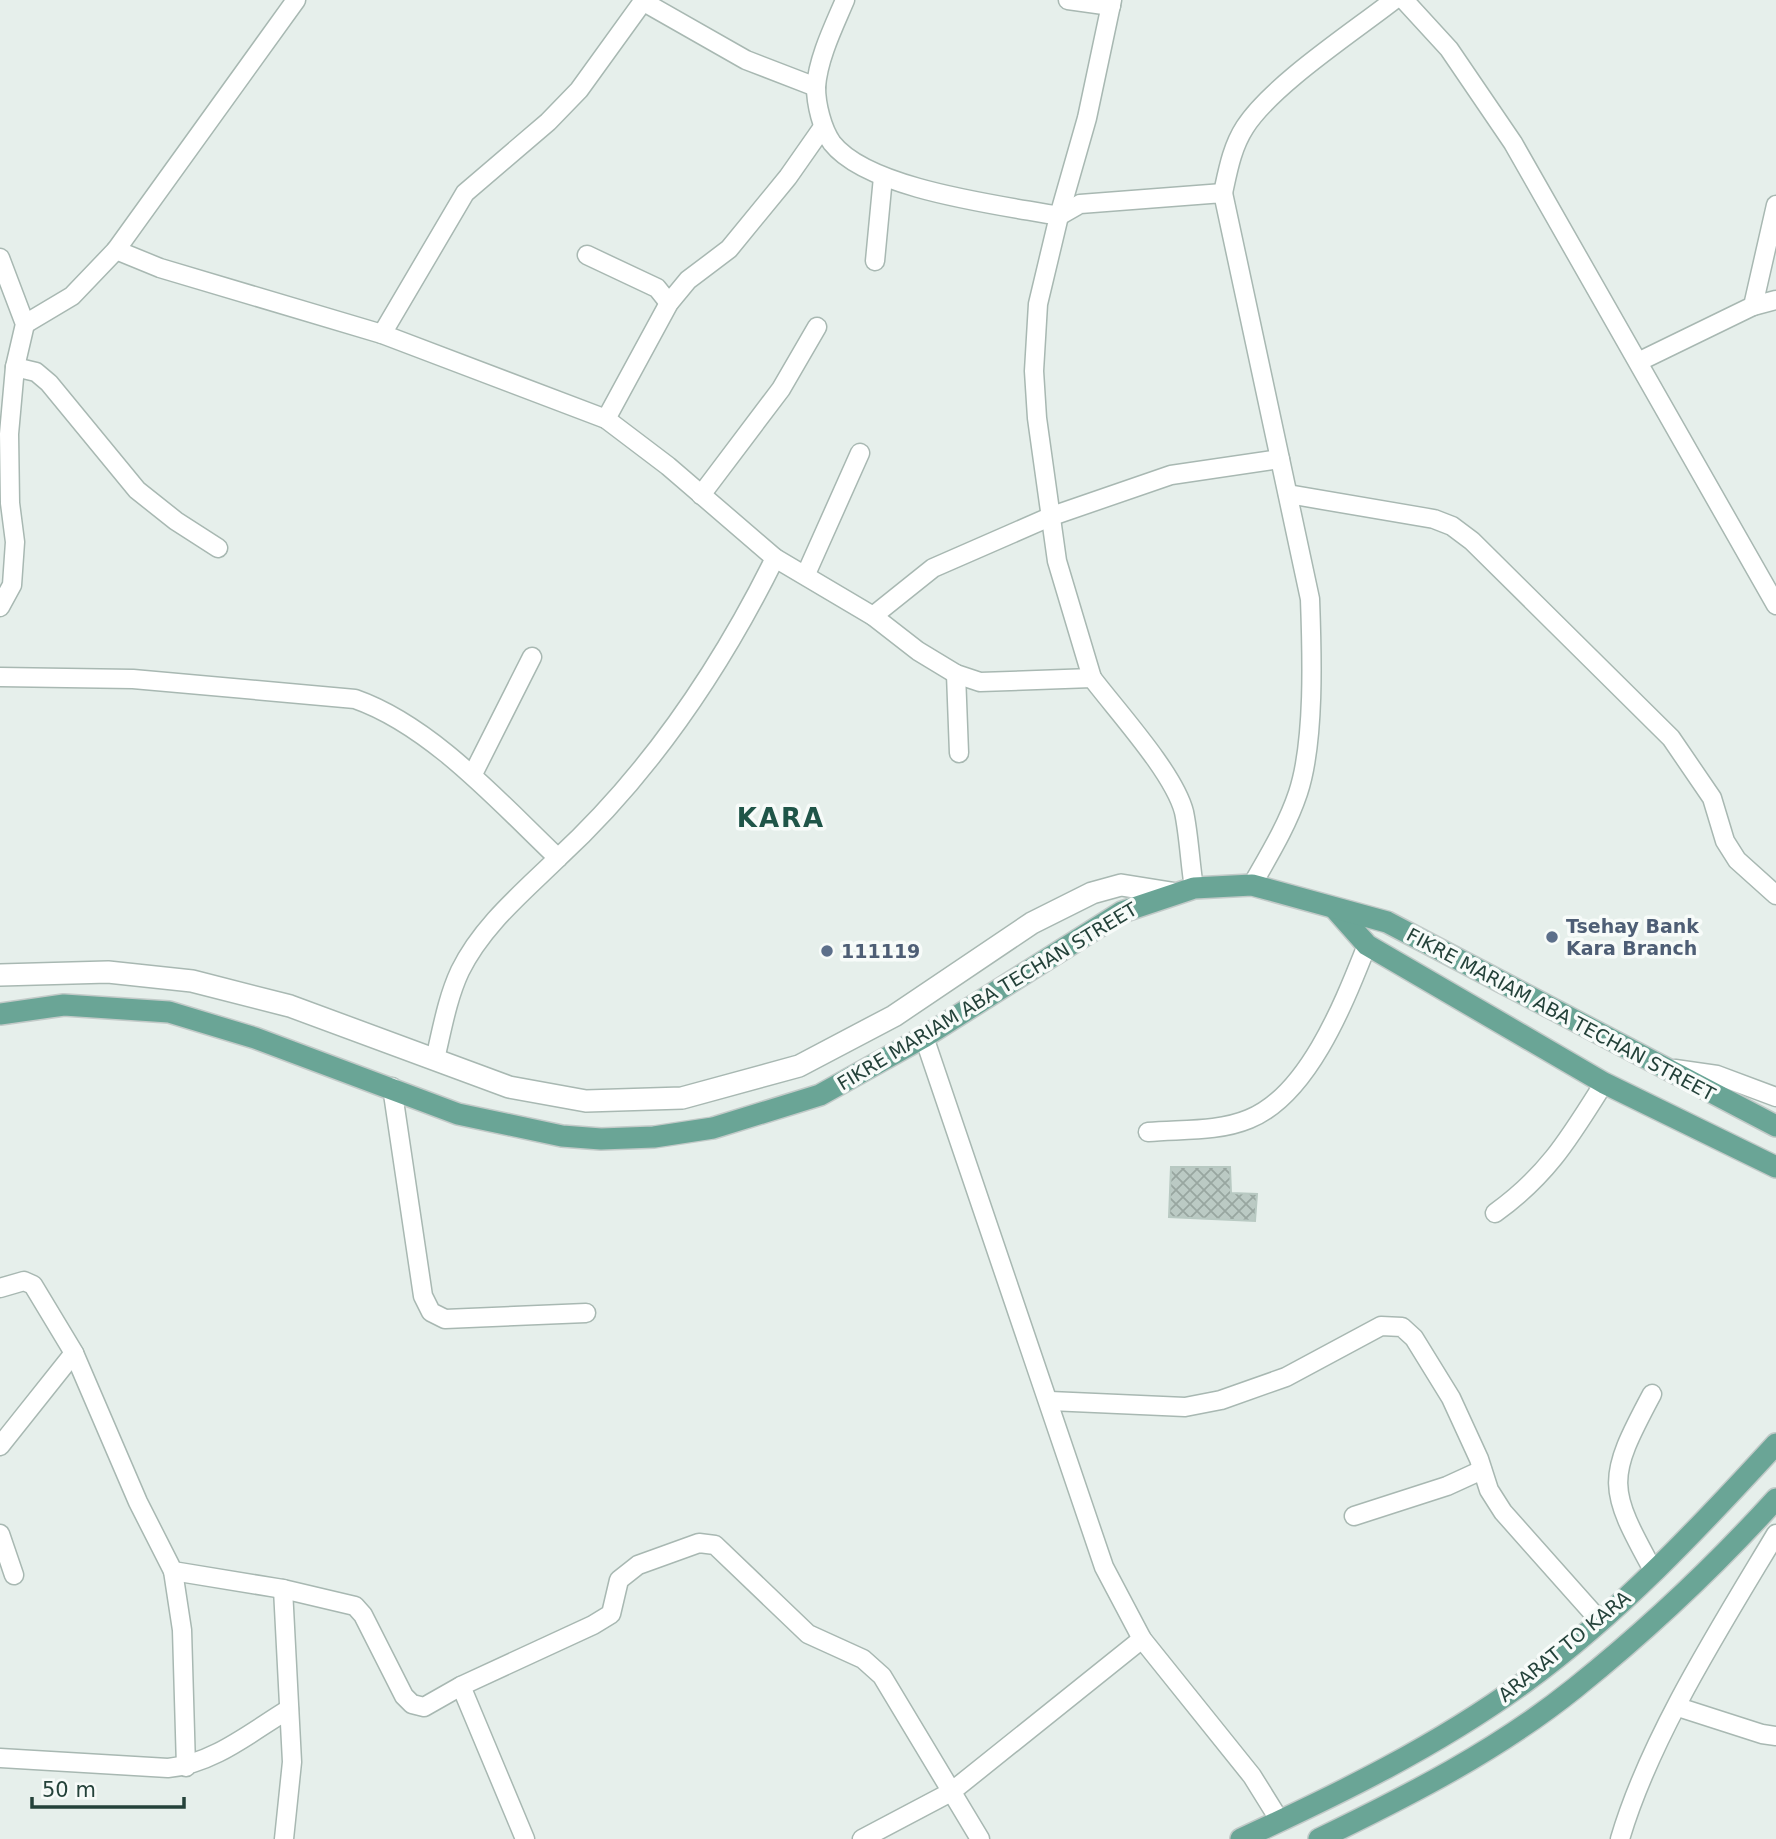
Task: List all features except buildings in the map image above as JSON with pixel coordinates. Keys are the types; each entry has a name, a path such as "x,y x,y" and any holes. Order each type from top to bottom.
{"main road":[{"name":"FIKRE MARIAM ABA TECHAN STREET","path":"0,1014 64,1005 169,1012 255,1038 392,1087 458,1114 562,1136 601,1139 654,1137 713,1128 820,1095 924,1037 1122,912 1171,893 1194,888 1252,885 1335,910 1387,922 1776,1126"},
{"name":"FIKRE MARIAM ABA TECHAN STREET","path":"1335,910 1367,945 1604,1083 1776,1167"},
{"name":"ARARAT TO KARA","path":"1241,1839 1436,1742 1525,1682 1600,1621 1654,1572 1776,1444"},
{"name":"ARARAT TO KARA","path":"1320,1839 1443,1776 1575,1689 1772,1511"}],"street":[{"path":"25,324 72,296 116,250 296,0"},
{"path":"845,0 829,37 816,87 823,127 832,143 848,158 883,177 954,196 1059,216 1080,204 1223,193"},
{"path":"1068,0 1111,3 1087,118 1059,216 1038,304 1034,371 1037,418 1057,561 1092,678 1177,795 1184,811 1194,888"},
{"path":"1252,885 1288,821 1299,789 1312,662 1310,598 1223,193 1232,153 1246,126 1288,83 1394,0"},
{"path":"1404,0 1448,50 1513,143 1640,361 1776,605"},
{"path":"382,334 465,193 548,122 579,90 644,1 746,60 816,87"},
{"path":"606,419 669,303 688,280 729,249 823,127"},
{"path":"875,261 883,177"},
{"path":"1753,306 1776,205"},
{"path":"116,250 160,268 382,334 606,419 775,558 873,616 918,651 956,674 980,682 1092,678"},
{"path":"587,255 657,288 669,303"},
{"path":"0,258 25,324 15,368 9,434 10,503 15,542 13,574 12,585 0,607"},
{"path":"1640,361 1753,306 1776,300"},
{"path":"701,495 781,389 817,327"},
{"path":"15,368 36,372 49,383 137,489 176,521 218,548"},
{"path":"806,574 860,453"},
{"path":"873,616 933,568 1052,516 1171,475 1280,459"},
{"path":"1289,494 1434,519 1452,526 1472,541 1671,738 1712,798 1725,841 1737,860 1776,895"},
{"path":"435,1059 456,983 474,946 489,926 594,825 631,783 675,725 751,608 775,558"},
{"path":"473,774 532,657"},
{"path":"956,674 959,754"},
{"path":"0,677 132,679 355,699 385,710 473,774 558,859"},
{"path":"0,975 108,972 192,981 290,1006 509,1087 586,1101 682,1098 799,1066 894,1016 1032,923 1092,893 1121,885 1171,893"},
{"path":"1148,1132 1224,1126 1250,1119 1273,1104 1305,1068 1338,1019 1367,945"},
{"path":"924,1037 981,1210 1050,1401 1104,1567 1142,1639 1252,1776 1280,1821"},
{"path":"1659,1067 1717,1076 1776,1097"},
{"path":"1494,1213 1540,1176 1564,1146 1604,1083"},
{"path":"392,1087 423,1296 431,1312 445,1319 586,1313"},
{"path":"0,1288 23,1281 33,1285 74,1353 138,1502 173,1571 182,1630 186,1767"},
{"path":"1050,1401 1185,1407 1221,1400 1286,1377 1381,1326 1402,1327 1414,1338 1451,1398 1489,1490 1503,1512 1600,1621"},
{"path":"0,1446 74,1353"},
{"path":"1652,1394 1625,1450 1616,1488 1623,1514 1654,1572"},
{"path":"1354,1516 1447,1486 1482,1470"},
{"path":"0,1534 14,1574"},
{"path":"1620,1839 1632,1800 1678,1707 1725,1619 1776,1534"},
{"path":"173,1571 283,1589 355,1606 363,1615 404,1696 412,1704 424,1707 461,1686 593,1625 611,1614 619,1580 638,1565 699,1543 715,1545 808,1634 863,1659 882,1676 980,1839"},
{"path":"283,1589 292,1782 284,1839"},
{"path":"862,1839 951,1791 1142,1639"},
{"path":"461,1686 525,1839"},
{"path":"1678,1707 1776,1736"},
{"path":"0,1758 186,1767 211,1757 289,1709"}],"place":[{"name":"Tsehay Bank Kara Branch","path":"1552,937"},
{"name":"111119","path":"827,951"}],"district":[{"name":"KARA","path":"781,818"}]}
